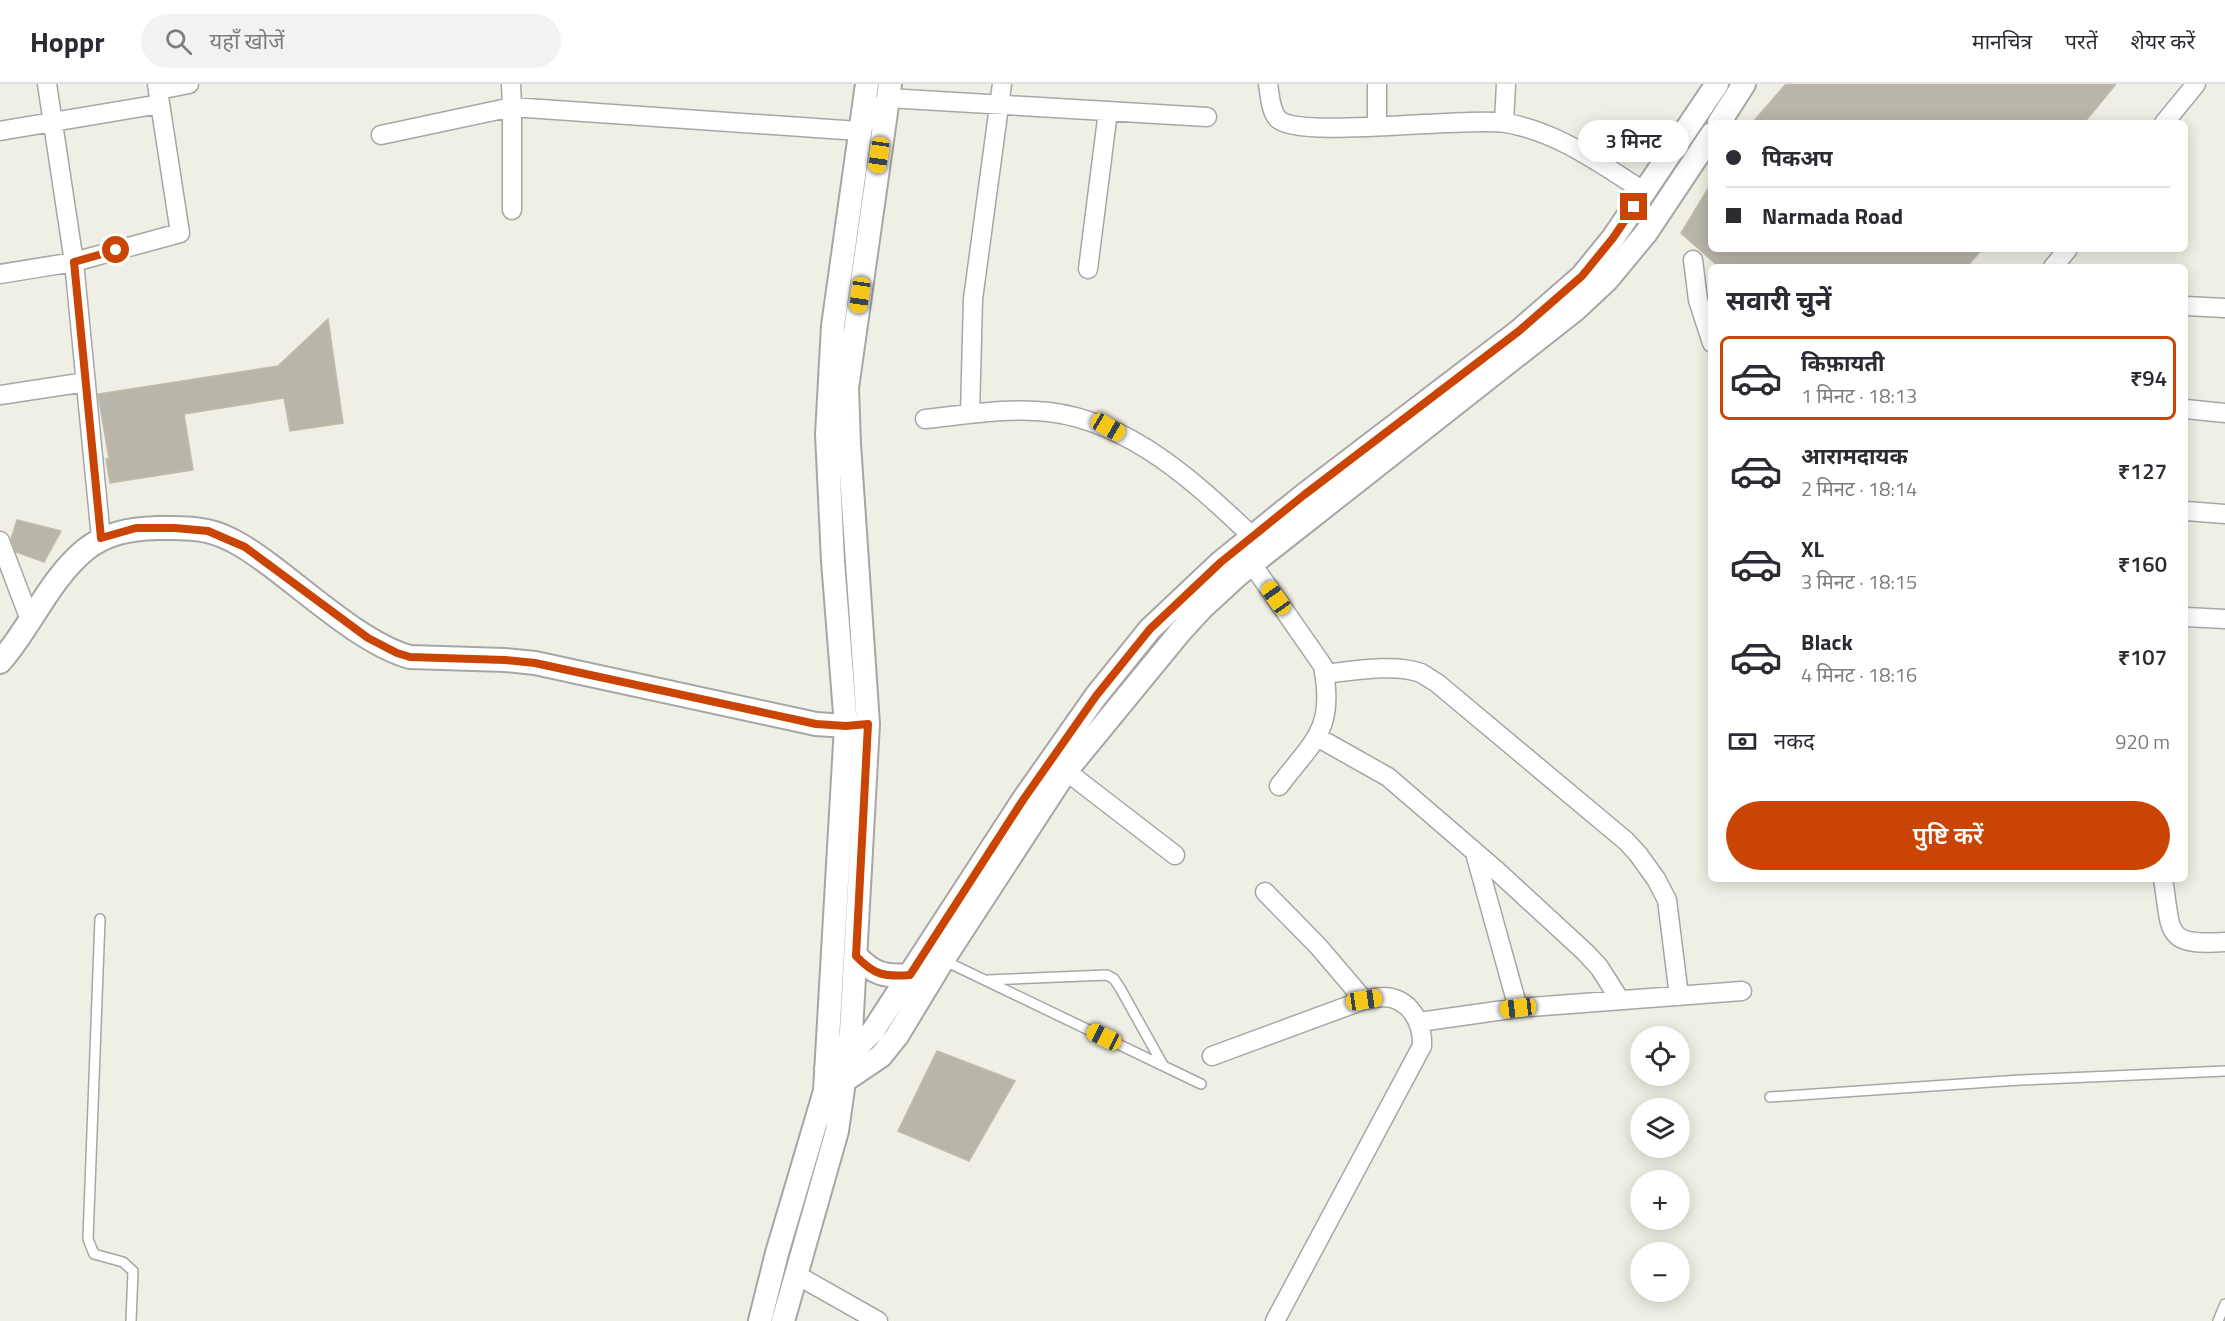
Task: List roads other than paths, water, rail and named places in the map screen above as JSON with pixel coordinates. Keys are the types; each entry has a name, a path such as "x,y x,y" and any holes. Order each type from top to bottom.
{"street":[{"path":"48,84 74,262 101,538"},
{"path":"0,131 53,123 189,84"},
{"path":"511,84 512,210"},
{"path":"783,1321 837,1131 832,1080 857,725 833,561 827,434 832,326 867,84"},
{"path":"970,414 973,299 1002,84"},
{"path":"1268,84 1275,113 1279,119 1293,126 1319,128 1473,120 1504,122 1533,129 1574,147 1645,192"},
{"path":"1377,84 1377,125"},
{"path":"1504,122 1506,84"},
{"path":"760,1321 777,1253 832,1080 848,1057 873,1031 1023,800 1096,696 1150,629 1221,562 1304,495 1519,331 1582,276 1613,238 1717,84"},
{"path":"1721,120 1744,84"},
{"path":"2166,120 2196,84"},
{"path":"859,131 889,91"},
{"path":"889,91 999,104 1207,117"},
{"path":"848,1057 856,956 857,725 848,388 889,91"},
{"path":"0,274 74,262 180,233 158,93"},
{"path":"381,135 512,107 859,131"},
{"path":"1088,269 1108,111"},
{"path":"832,1080 881,1056 897,1036 943,960 1066,771 1179,632 1201,609 1252,564 1567,316 1607,280 1646,232 1708,140"},
{"path":"2056,264 2066,252"},
{"path":"1693,260 1698,300 1708,331"},
{"path":"2188,306 2225,308"},
{"path":"0,394 86,382"},
{"path":"2188,409 2225,413"},
{"path":"926,419 1002,411 1046,411 1073,415 1108,427 1148,450 1195,482 1253,537"},
{"path":"2188,511 2225,514"},
{"path":"0,662 57,580 83,552 101,538 136,528 175,528 208,531 245,547 368,638 410,657 535,663 816,724 857,725"},
{"path":"0,541 4,563 30,620"},
{"path":"1252,564 1323,666 1324,674 1327,704 1325,719 1317,737 1279,786"},
{"path":"2188,617 2225,620"},
{"path":"1324,674 1371,669 1419,672 1437,683 1626,841 1656,879 1666,900 1679,996"},
{"path":"1317,737 1388,777 1474,851 1586,952 1599,967 1620,1000"},
{"path":"1066,771 1174,855"},
{"path":"1474,851 1518,1008"},
{"path":"2164,882 2173,933 2178,938 2198,944 2225,942"},
{"path":"1265,892 1318,946 1364,1000"},
{"path":"856,956 869,969 881,974 910,975"},
{"path":"1419,1022 1518,1008 1742,991"},
{"path":"1212,1056 1364,1000 1383,997 1396,999 1408,1008 1419,1022 1422,1046 1275,1321"},
{"path":"795,1274 878,1321"}],"lane":[{"path":"100,919 88,1239 94,1254 123,1262 133,1271 131,1321"},
{"path":"943,960 1201,1084"},
{"path":"985,980 1107,975 1114,979 1120,988 1163,1065"},
{"path":"1770,1097 2020,1080 2225,1071"},
{"path":"2218,1321 2225,1304"}]}
